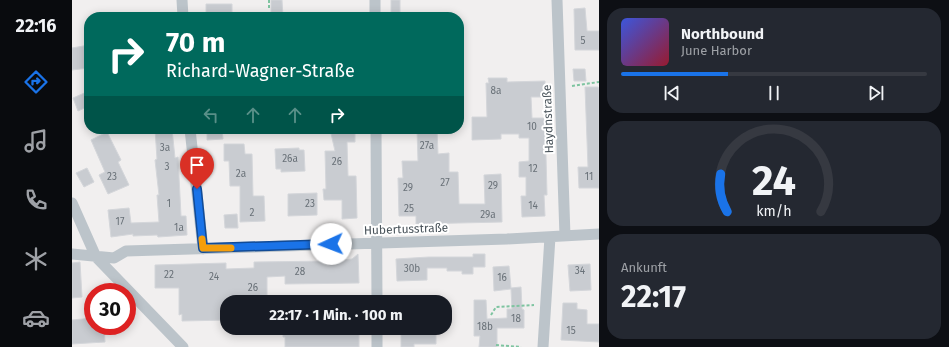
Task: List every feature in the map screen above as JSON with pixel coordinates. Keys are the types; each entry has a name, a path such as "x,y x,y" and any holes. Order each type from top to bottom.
{"street":[{"path":"182,0 183,12"},
{"path":"375,0 375,12"},
{"name":"Haydnstraße","path":"557,0 564,236"},
{"path":"191,134 203,248"},
{"path":"376,134 377,295"},
{"path":"72,204 96,256 183,347"},
{"name":"Hubertusstraße","path":"72,254 114,258 126,251 550,237 599,234"},
{"path":"543,347 550,237"},
{"path":"377,335 377,347"}],"path":[{"path":"268,0 269,8"},
{"path":"572,86 599,82"},
{"path":"491,315 496,307 522,307"},
{"path":"496,345 521,347"}],"building":[{"path":"271,0 282,0 283,12 271,12"},
{"path":"391,0 400,0 400,12 391,12"},
{"path":"206,4 232,4 232,12 206,12"},
{"path":"585,8 587,31 599,31 599,50 575,50 574,9"},
{"path":"84,46 84,69 72,70 72,48"},
{"path":"573,69 585,69 586,81 574,81"},
{"path":"488,78 507,78 507,82 545,81 545,97 531,97 532,118 545,118 547,195 544,195 545,216 522,217 521,196 526,196 526,177 519,177 519,162 529,161 529,138 519,138 519,134 501,134 501,139 472,140 472,117 487,117 486,83 489,83"},
{"path":"585,87 598,87 599,89 599,188 579,188 578,167 588,167"},
{"path":"84,93 84,108 78,111 73,98"},
{"path":"103,134 108,134 121,160 118,162 129,185 108,194 99,175 105,172 91,140"},
{"path":"155,134 173,134 175,158 178,157 181,216 186,216 187,235 158,237 157,235 133,236 133,234 111,237 108,210 129,208 131,223 159,222 157,195 159,195 155,160 157,159"},
{"path":"207,134 222,134 223,139 207,140"},
{"path":"331,134 355,134 355,142 347,142 348,176 356,176 357,218 342,219 342,200 324,200 323,189 326,189 325,151 335,151"},
{"path":"417,134 437,134 438,154 449,153 449,172 458,172 459,204 485,204 484,175 501,174 502,222 416,224 416,216 399,216 398,178 403,178 402,161 418,161"},
{"path":"224,144 244,144 245,154 252,154 253,196 264,196 265,221 240,222 240,186 230,186 229,161 224,161"},
{"path":"299,148 299,150 304,150 305,171 281,172 281,169 276,169 275,149"},
{"path":"87,168 94,182 84,187 76,173"},
{"path":"317,193 317,215 288,216 288,194"},
{"path":"237,214 238,228 225,228 224,215"},
{"path":"358,254 359,283 285,284 285,276 267,277 267,295 220,295 220,320 182,321 182,314 179,315 179,288 155,288 155,265 226,263 226,269 254,268 254,262 331,261 352,259"},
{"path":"473,254 485,254 485,267 473,267 473,274 462,274 462,271 447,271 447,268 427,268 427,280 397,281 396,259 473,257"},
{"path":"80,262 82,297 72,298 72,263"},
{"path":"590,264 591,290 570,291 568,265"},
{"path":"509,266 511,288 521,287 522,309 524,310 524,328 497,328 497,347 479,347 480,336 474,336 474,300 486,300 487,319 507,318 507,309 512,309 511,289 494,291 493,267"},
{"path":"563,303 577,303 577,309 587,310 587,324 599,324 599,342 561,340"},
{"path":"84,319 84,335 105,335 105,342 72,344 72,320"},
{"path":"283,335 359,335 359,347 285,347 285,337 283,337"},
{"path":"401,335 436,335 436,344 414,344 414,347 401,347"}],"slow traffic":[{"path":"202,239 203,248 231,248"}],"route":[{"path":"197,189 203,248 331,244"}]}
